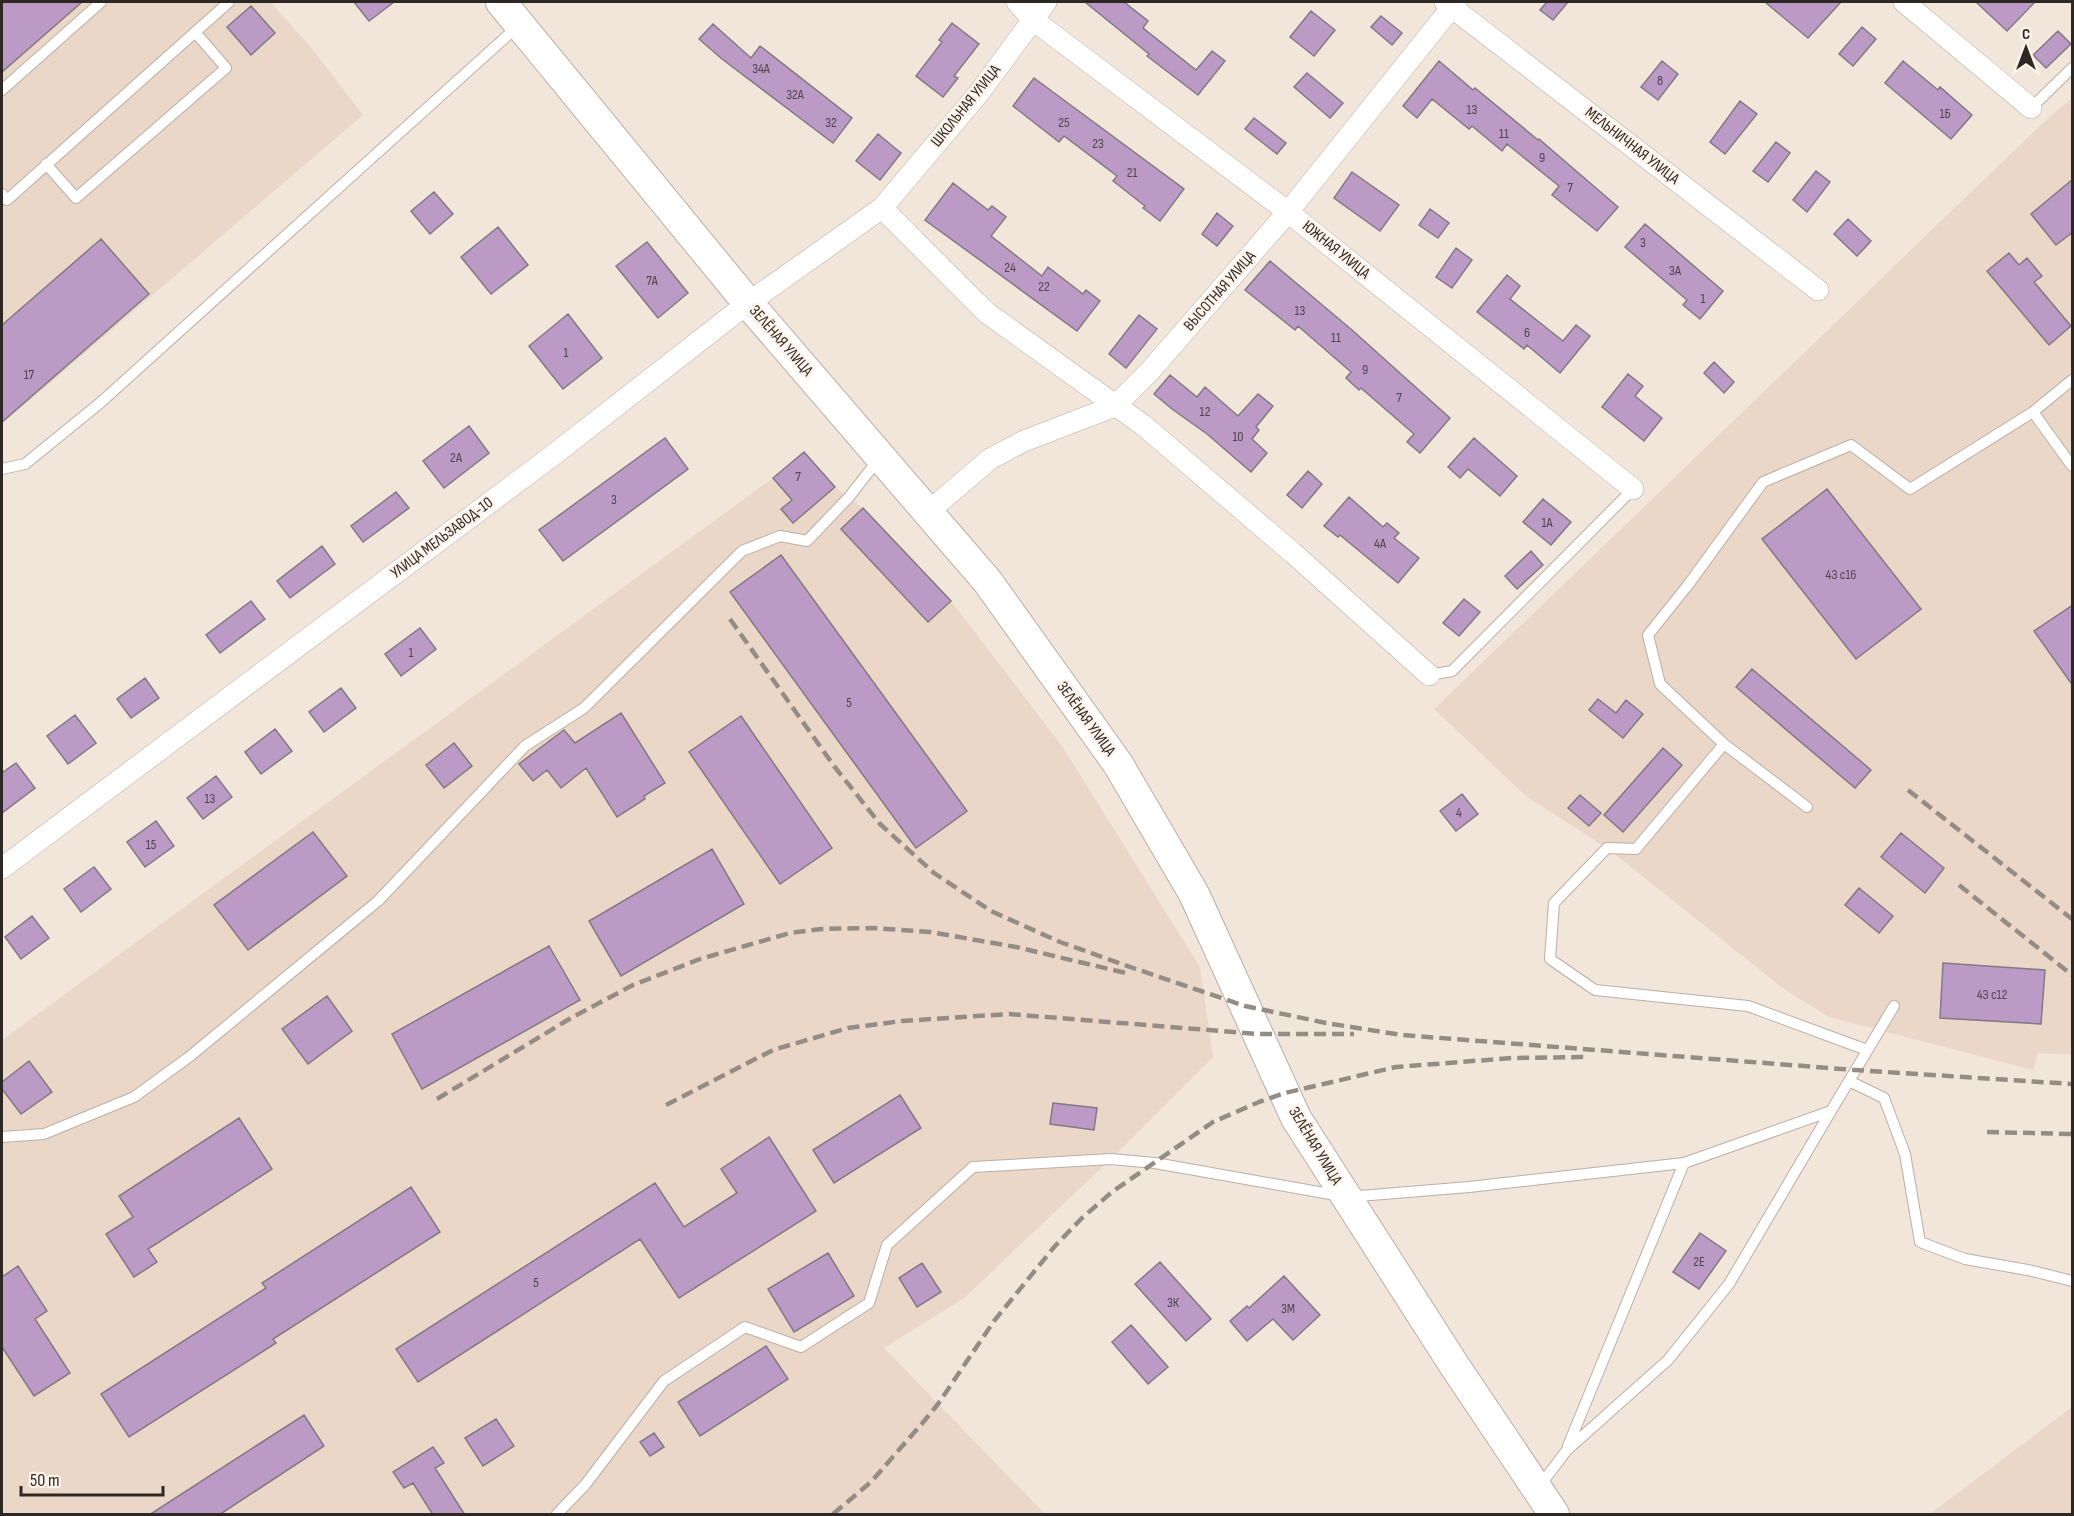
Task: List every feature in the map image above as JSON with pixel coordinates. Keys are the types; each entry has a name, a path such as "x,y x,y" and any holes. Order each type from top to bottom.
{"street":[{"name":"ЗЕЛЁНАЯ УЛИЦА","path":"501,2 748,303 987,582 1118,764 1194,894 1296,1118 1454,1365 1554,1515"},
{"name":"ЮЖНАЯ УЛИЦА","path":"1017,2 1032,19 1288,212 1633,489"},
{"name":"ШКОЛЬНАЯ УЛИЦА","path":"882,208 979,93 1046,2"},
{"path":"1904,2 2031,108"},
{"name":"ВЫСОТНАЯ УЛИЦА","path":"928,512 990,459 1024,441 1114,406 1150,371 1288,212 1451,3"},
{"name":"МЕЛЬНИЧНАЯ УЛИЦА","path":"1451,3 1818,290"},
{"path":"882,208 987,314 1143,425 1293,553 1429,675"},
{"name":"УЛИЦА МЕЛЬЗАВОД-10","path":"2,868 552,456 748,303 882,208"}],"lane":[{"path":"2,90 101,2"},
{"path":"2,194 7,200 229,2"},
{"path":"2,469 25,464 100,403 521,24"},
{"path":"46,165 76,198 226,68 195,32"},
{"path":"2031,108 2073,68"},
{"path":"1807,807 1724,744 1660,684 1648,635 1688,585 1763,482 1851,445 1910,489 2034,412 2073,380"},
{"path":"2034,412 2073,466"},
{"path":"2,1137 44,1134 134,1097 189,1056 378,901 525,746 584,708 742,551 780,536 807,541 849,497 880,457"},
{"path":"1429,675 1452,671 1633,489"},
{"path":"1724,744 1636,849 1607,848 1554,903 1550,959 1595,990 1748,1006 1867,1050"},
{"path":"1537,1489 1567,1450 1668,1360 1729,1284 1894,1006"},
{"path":"1849,1081 1884,1098 1905,1154 1920,1242 1965,1259 2034,1271 2073,1281"},
{"path":"557,1515 585,1485 664,1381 745,1327 801,1347 869,1303 888,1245 972,1167 1122,1160 1155,1163 1347,1197 1469,1187 1684,1163 1831,1111"},
{"path":"1567,1450 1684,1163"}],"shaded area":[{"path":"2,2 270,2 309,45 363,115 2,424"},
{"path":"2072,98 2072,1055 2038,1053 2033,1070 1829,1017 1784,989 1607,848 1527,797 1434,709 2046,120"},
{"path":"804,452 835,487 863,508 951,601 1062,746 1200,967 1213,1057 1111,1159 964,1298 884,1348 1045,1514 2,1514 2,1040 773,478"},
{"path":"2072,1407 2072,1514 1930,1514"}],"building":[{"path":"2,2 82,2 2,72"},
{"path":"354,2 394,2 369,21"},
{"path":"1085,2 1124,2 1148,21 1143,28 1196,70 1212,51 1225,61 1198,95 1147,56 1149,54"},
{"path":"1547,2 1568,2 1553,20 1540,10"},
{"path":"1765,2 1841,2 1808,38"},
{"path":"1976,2 2035,2 2007,31"},
{"path":"251,6 275,33 251,55 227,27"},
{"path":"1311,11 1335,30 1314,56 1290,37"},
{"path":"1381,16 1402,33 1392,45 1371,27"},
{"path":"952,23 979,44 954,76 958,78 943,97 916,76 942,42 939,40"},
{"path":"713,24 751,58 760,46 852,118 833,143 699,39"},
{"path":"1862,27 1876,39 1853,66 1839,54"},
{"path":"2058,31 2071,44 2046,68 2033,55"},
{"path":"1439,61 1473,90 1475,88 1539,139 1618,207 1597,231 1552,195 1559,186 1507,144 1502,151 1472,126 1469,129 1432,99 1417,118 1403,106"},
{"path":"1662,61 1678,74 1658,100 1641,87"},
{"path":"1903,61 1938,90 1940,87 1972,115 1951,139 1885,83"},
{"path":"1307,73 1343,103 1330,118 1294,87"},
{"path":"1034,78 1184,189 1160,221 1113,181 1117,176 1064,136 1059,142 1013,106"},
{"path":"1740,101 1757,114 1725,154 1710,142"},
{"path":"1254,118 1286,143 1277,154 1245,129"},
{"path":"878,134 901,153 880,180 856,161"},
{"path":"1776,142 1790,153 1768,182 1753,171"},
{"path":"1816,171 1830,182 1807,212 1793,200"},
{"path":"1352,172 1399,205 1380,231 1334,198"},
{"path":"2073,179 2073,232 2056,245 2031,214"},
{"path":"953,183 988,210 992,206 1006,217 991,236 1042,276 1048,267 1083,294 1086,290 1100,301 1077,331 925,220"},
{"path":"434,192 453,214 430,234 411,211"},
{"path":"1430,209 1449,223 1438,238 1419,225"},
{"path":"1217,213 1233,226 1217,246 1202,234"},
{"path":"1848,219 1871,241 1857,256 1834,234"},
{"path":"1645,224 1723,291 1700,319 1683,305 1687,300 1625,247"},
{"path":"498,227 528,265 491,294 461,257"},
{"path":"101,239 149,294 2,422 2,325"},
{"path":"647,242 688,293 658,318 616,266"},
{"path":"1456,248 1472,260 1452,288 1436,277"},
{"path":"2009,253 2019,265 2027,258 2042,276 2034,282 2071,326 2049,345 1987,271"},
{"path":"1270,261 1352,330 1450,418 1420,453 1407,442 1414,434 1361,388 1359,390 1346,378 1351,372 1298,326 1295,330 1245,290"},
{"path":"1507,275 1520,286 1510,299 1563,341 1576,325 1590,336 1560,373 1527,345 1524,349 1477,312"},
{"path":"568,314 602,358 563,389 529,346"},
{"path":"1139,315 1157,329 1126,368 1109,354"},
{"path":"1714,362 1734,382 1724,393 1704,373"},
{"path":"1628,374 1643,386 1635,396 1662,418 1644,441 1602,407"},
{"path":"1170,375 1197,397 1205,387 1238,416 1258,394 1273,406 1256,427 1259,430 1252,439 1267,453 1251,472 1207,434 1154,394"},
{"path":"469,426 489,453 444,488 423,461"},
{"path":"665,438 688,469 563,561 539,530"},
{"path":"1474,438 1517,476 1500,496 1468,469 1460,478 1448,467"},
{"path":"804,452 835,487 793,523 781,509 792,500 773,478"},
{"path":"1308,471 1322,484 1302,508 1287,495"},
{"path":"1827,489 1921,609 1856,659 1762,539"},
{"path":"396,492 409,508 363,542 351,526"},
{"path":"1349,497 1383,527 1387,523 1399,533 1394,538 1419,558 1398,583 1340,535 1338,537 1324,526"},
{"path":"1543,499 1571,522 1551,545 1523,522"},
{"path":"863,508 951,601 928,622 841,529"},
{"path":"322,546 335,564 290,598 277,581"},
{"path":"1531,551 1543,565 1517,589 1505,576"},
{"path":"781,555 967,811 916,848 730,592"},
{"path":"1464,599 1480,612 1459,636 1443,623"},
{"path":"251,601 265,619 220,653 206,635"},
{"path":"2073,605 2073,686 2034,631"},
{"path":"420,628 436,649 401,676 385,654"},
{"path":"1752,669 1871,770 1855,788 1736,687"},
{"path":"145,678 159,698 131,718 117,699"},
{"path":"341,688 356,708 324,732 309,712"},
{"path":"1598,699 1616,713 1626,700 1643,714 1623,738 1589,710"},
{"path":"621,713 665,783 617,817 586,768 561,788 547,770 533,781 519,764 564,730 575,743"},
{"path":"75,715 96,743 68,764 47,736"},
{"path":"741,716 832,848 780,884 689,752"},
{"path":"275,729 292,751 261,774 245,752"},
{"path":"454,743 472,766 444,788 426,765"},
{"path":"1663,748 1682,765 1623,832 1604,815"},
{"path":"16,763 35,788 2,813 2,773"},
{"path":"216,776 232,797 203,819 187,798"},
{"path":"1462,794 1478,814 1456,831 1440,811"},
{"path":"1580,795 1601,813 1589,826 1568,808"},
{"path":"156,821 174,846 145,867 127,842"},
{"path":"313,832 347,876 248,950 214,905"},
{"path":"1901,833 1944,868 1925,893 1881,857"},
{"path":"712,849 744,904 621,976 589,921"},
{"path":"94,867 111,889 81,912 64,889"},
{"path":"1859,888 1893,916 1879,933 1845,905"},
{"path":"32,916 49,938 21,959 5,937"},
{"path":"549,946 580,1000 422,1089 392,1034"},
{"path":"1943,963 2045,970 2041,1024 1940,1018"},
{"path":"327,996 352,1031 308,1064 282,1029"},
{"path":"29,1061 52,1092 21,1114 2,1089 2,1082"},
{"path":"900,1095 921,1128 834,1183 813,1150"},
{"path":"1053,1103 1097,1108 1094,1130 1050,1124"},
{"path":"239,1118 272,1169 148,1249 157,1262 134,1277 106,1234 133,1217 119,1196"},
{"path":"769,1137 816,1211 679,1298 640,1239 418,1382 396,1349 655,1183 684,1227 737,1193 721,1169"},
{"path":"411,1187 440,1232 273,1339 276,1343 129,1437 101,1394 266,1288 262,1283"},
{"path":"1700,1233 1726,1251 1699,1289 1673,1272"},
{"path":"828,1253 854,1296 794,1332 768,1289"},
{"path":"1160,1262 1211,1319 1186,1341 1135,1284"},
{"path":"922,1263 941,1292 917,1307 899,1278"},
{"path":"18,1266 47,1311 35,1319 70,1373 34,1396 2,1347 2,1277"},
{"path":"1284,1276 1320,1315 1293,1340 1273,1319 1247,1341 1230,1321 1247,1306 1249,1308"},
{"path":"1131,1325 1168,1367 1148,1384 1112,1342"},
{"path":"766,1346 788,1379 700,1436 678,1402"},
{"path":"304,1415 324,1446 219,1515 149,1515"},
{"path":"496,1419 514,1446 483,1466 465,1438"},
{"path":"654,1433 664,1447 650,1456 640,1442"},
{"path":"433,1447 444,1463 435,1468 465,1515 433,1515 413,1483 404,1488 393,1472"}],"railway":[{"path":"730,619 834,766 880,824 934,873 991,911 1060,942 1136,969 1245,1006 1326,1023 1402,1035 1855,1070 2072,1084"},
{"path":"1908,790 2072,919"},
{"path":"1959,885 2072,975"},
{"path":"437,1099 571,1018 633,985 700,959 790,933 821,929 873,928 930,932 1016,947 1126,973"},
{"path":"666,1105 773,1050 848,1028 902,1021 1009,1014 1258,1034 1354,1034"},
{"path":"833,1514 871,1482 925,1420 994,1321 1055,1246 1082,1218 1112,1192 1213,1122 1285,1093 1396,1067 1512,1058 1589,1057"},
{"path":"1987,1132 2072,1134"}]}
